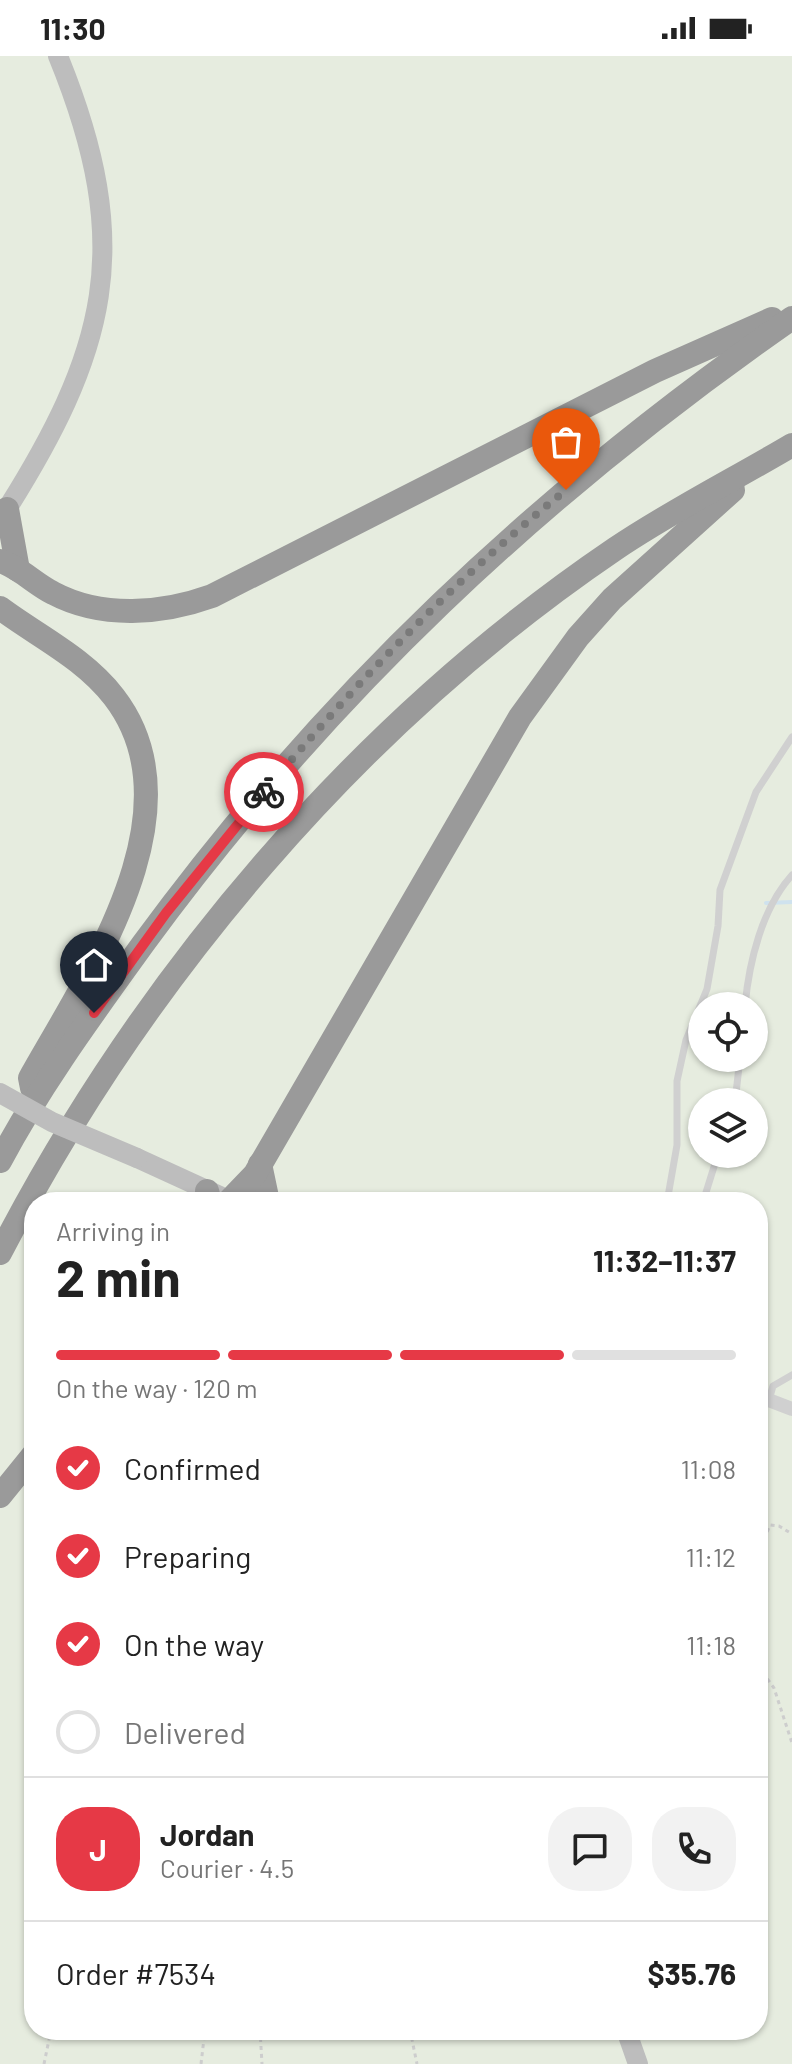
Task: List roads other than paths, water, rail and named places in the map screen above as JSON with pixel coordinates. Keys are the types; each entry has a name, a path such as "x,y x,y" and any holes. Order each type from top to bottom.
{"highway":[{"path":"4,514 9,566 59,597 108,609 145,611 191,603 212,596 655,371 792,310"},
{"path":"0,1161 34,1099 166,913 224,839 391,651 543,508 612,452 792,318"},
{"path":"34,1192 59,1147 192,949 382,736 503,634 615,549 792,445"},
{"path":"234,1192 246,1186 260,1164 520,717 553,669 612,599 762,463"},
{"path":"0,608 78,661 115,698 140,750 147,799 137,858 106,941 30,1078 34,1099"},
{"path":"260,1164 266,1192"},
{"path":"0,1253 24,1210"},
{"path":"0,1496 24,1466"}],"street":[{"path":"4,514 44,449 78,377 98,302 103,220 98,178 87,133 58,56"},
{"path":"0,1093 52,1122 207,1192"},
{"path":"768,1400 792,1409"},
{"path":"630,2040 638,2064"}],"lane":[{"path":"669,1192 677,1145 677,1081 686,1040 707,989 718,926 720,890 756,792 792,737"},
{"path":"746,992 768,912 775,896 792,875"},
{"path":"706,1192 714,1168"},
{"path":"768,1392 792,1375"}],"waterway":[{"path":"766,903 792,902"}]}
